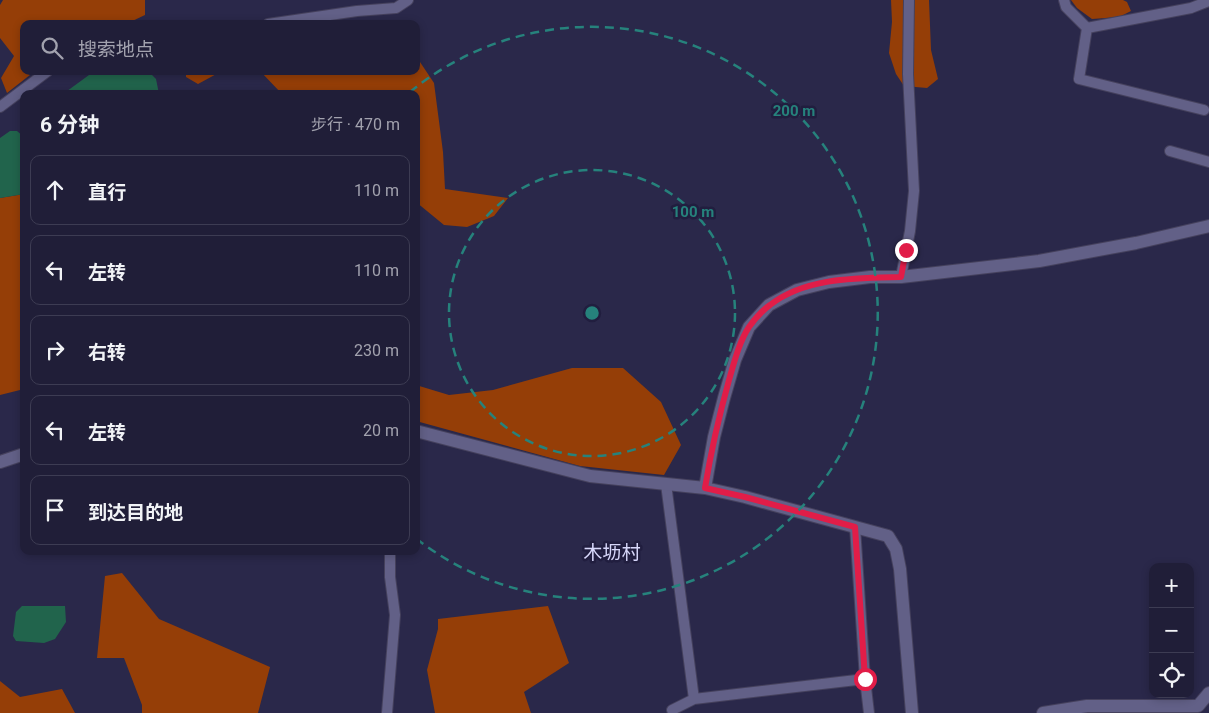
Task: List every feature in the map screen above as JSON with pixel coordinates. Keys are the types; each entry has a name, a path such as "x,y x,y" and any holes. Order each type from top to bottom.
{"street":[{"path":"295,20 357,11 396,8 408,0"},
{"path":"901,277 910,231 914,191 908,74 909,0"},
{"path":"1064,0 1066,6 1087,28"},
{"path":"1087,28 1191,8 1209,1"},
{"path":"1087,28 1079,78 1204,110"},
{"path":"23,90 43,75"},
{"path":"0,107 20,92"},
{"path":"1170,151 1209,162"},
{"path":"705,488 714,438 735,360 749,327 769,305 798,290 829,282 870,277 901,277 1039,261 1136,243 1209,226"},
{"path":"420,432 590,476 705,488 888,536 896,549 900,569 912,713"},
{"path":"0,462 20,455"},
{"path":"666,484 694,699"},
{"path":"855,527 868,713"},
{"path":"387,713 395,615 390,577 390,555"},
{"path":"672,710 694,699 865,679"},
{"path":"1043,713 1087,706 1203,706 1209,693"}],"shaded area":[{"path":"3,0 145,0 145,15 134,20 20,20 20,75 30,75 7,93 1,78 14,56 0,38 0,5"},
{"path":"891,0 929,0 931,50 938,79 927,88 904,86 896,74 889,53 892,22"},
{"path":"1071,0 1123,0 1127,2 1131,11 1119,17 1092,19 1077,8"},
{"path":"420,62 434,83 443,152 445,189 508,198 494,216 467,227 444,225 420,205 420,90 278,90 264,75 420,75"},
{"path":"89,75 152,75 156,79 158,90 68,90"},
{"path":"186,75 215,75 198,84 186,77"},
{"path":"10,131 17,131 20,134 20,195 0,198 0,138"},
{"path":"20,195 20,390 0,395 0,198"},
{"path":"572,368 623,368 661,402 681,445 664,475 580,466 420,422 420,386 449,395 493,390"},
{"path":"122,573 159,619 270,667 258,713 142,713 142,705 124,658 97,658 105,576"},
{"path":"22,606 65,606 66,622 55,639 44,643 16,641 13,636 16,612"},
{"path":"548,606 569,663 524,692 531,713 435,713 427,670 438,629 438,619"},
{"path":"0,681 20,697 62,689 75,713 0,713"}],"district":[{"name":"木坜村","path":"612,552"}],"route":[{"path":"865,679 855,527 705,488 714,438 724,398 735,360 749,327 769,305 798,290 829,282 870,277 901,277 906,250"}]}
